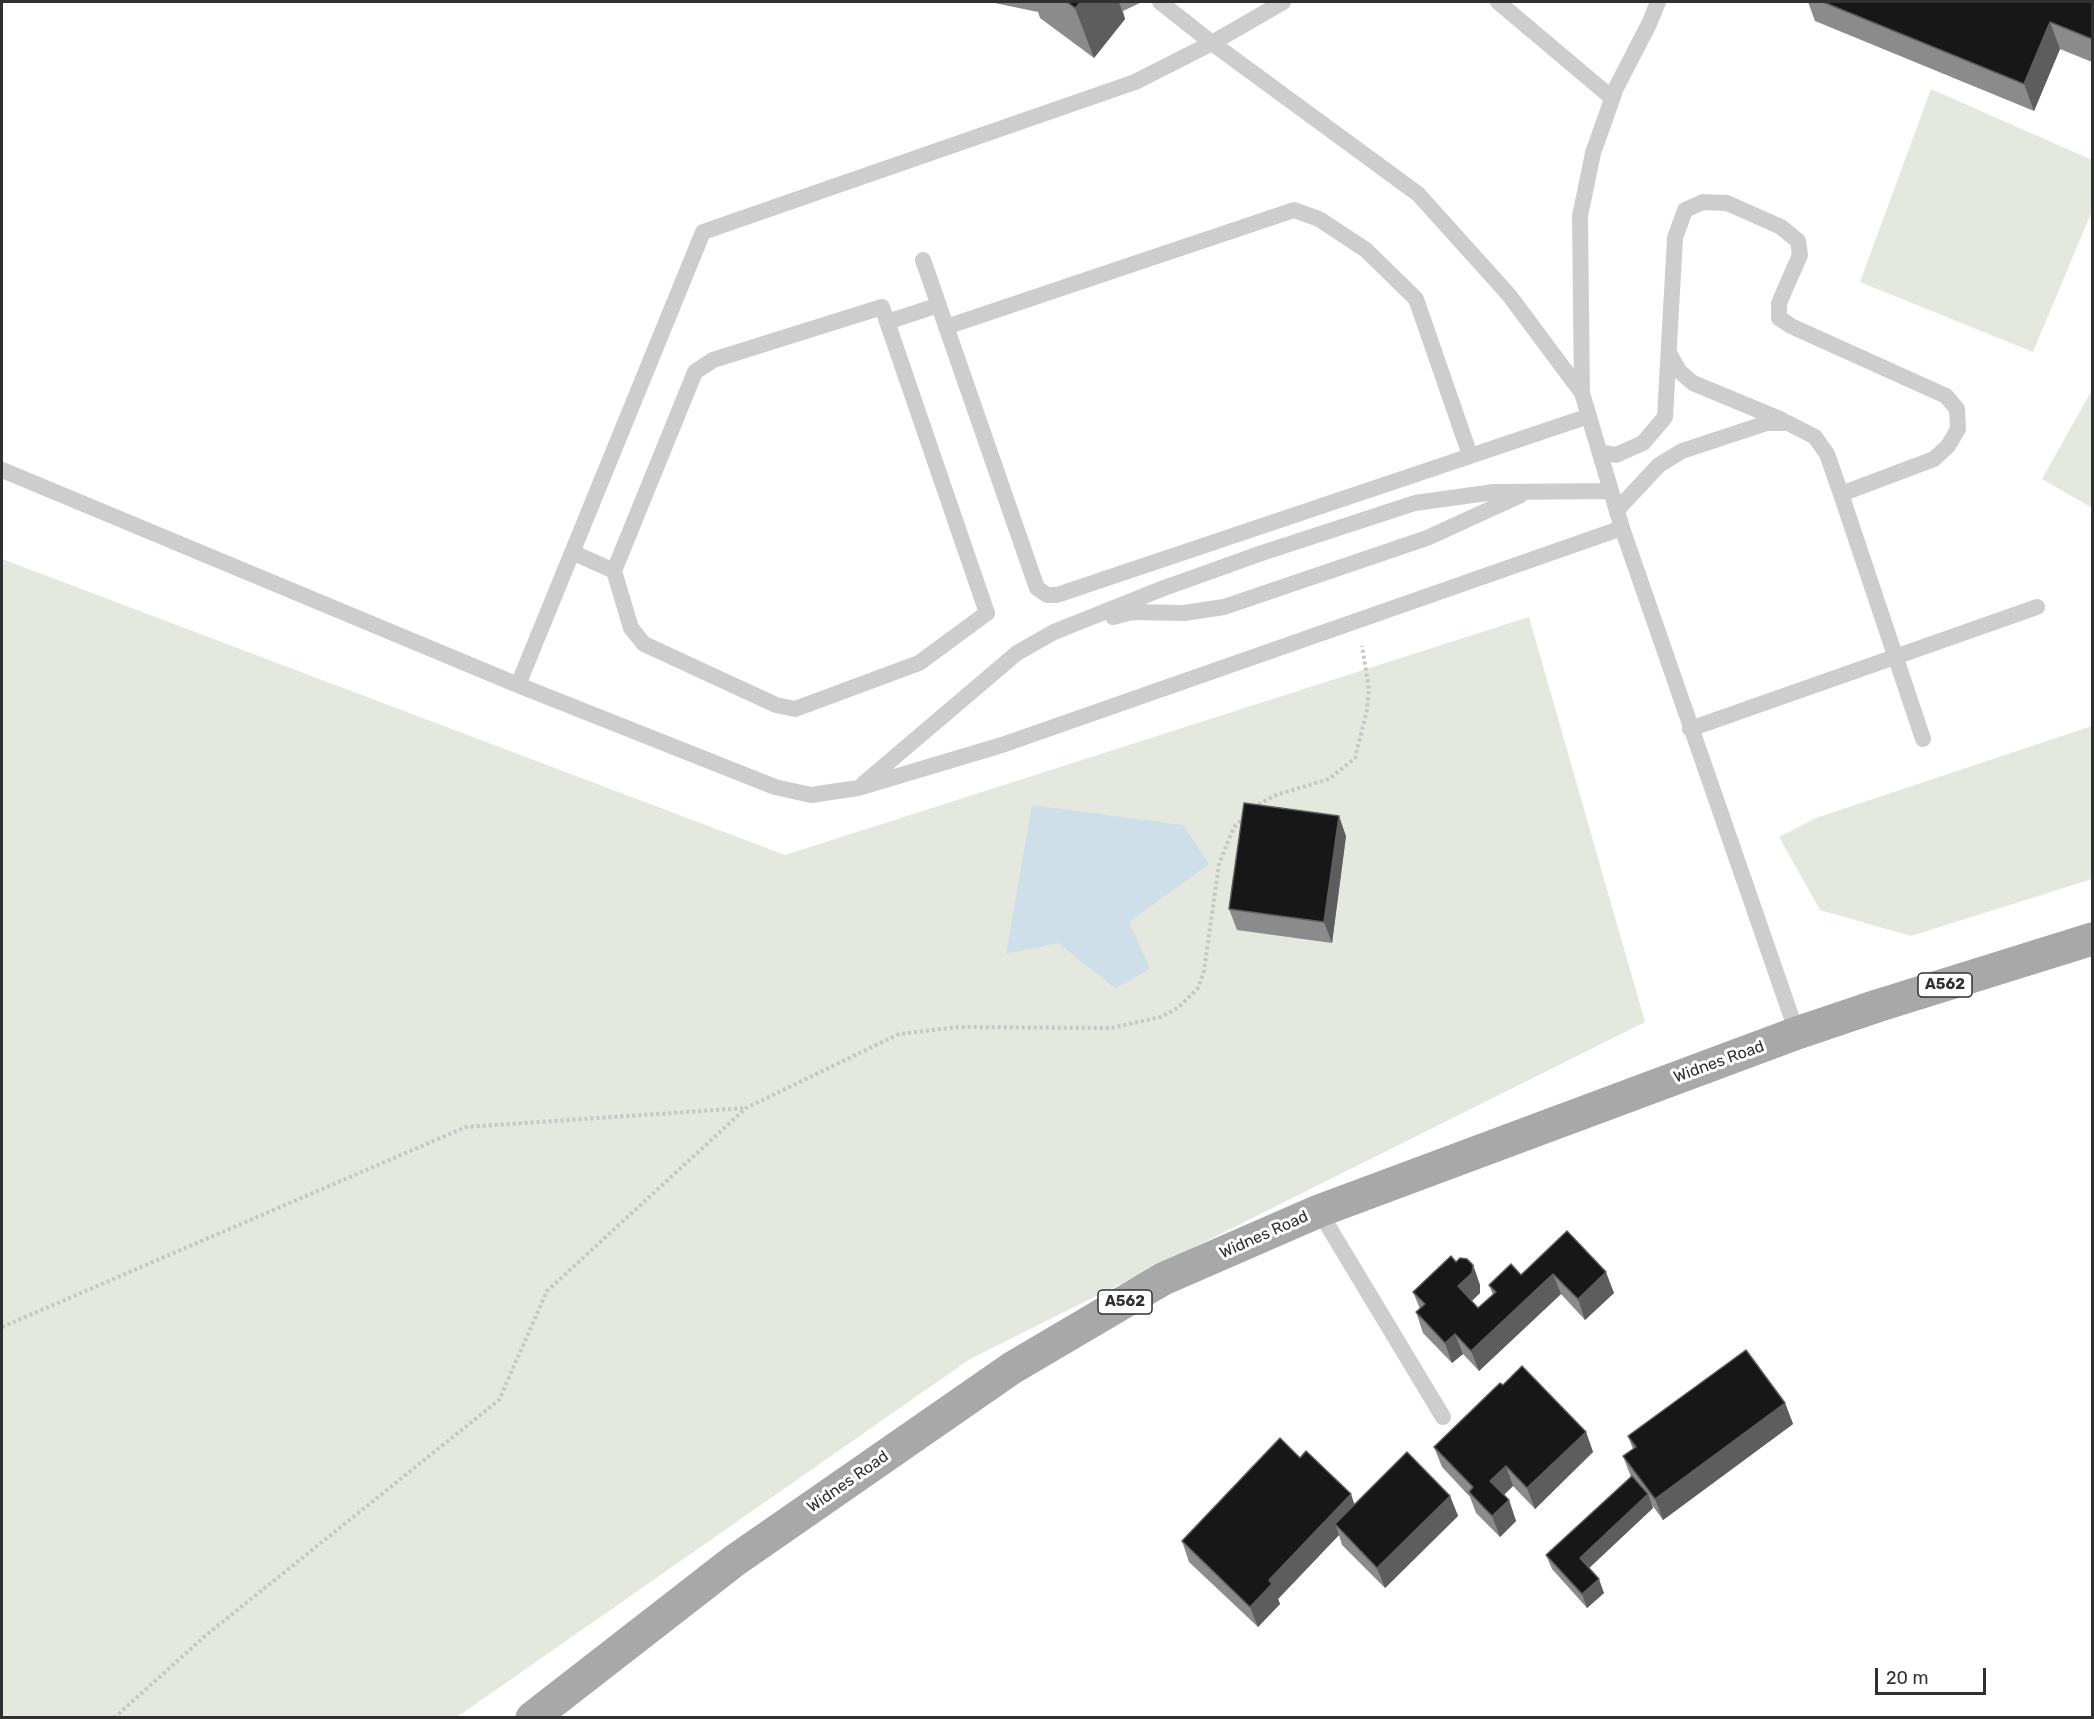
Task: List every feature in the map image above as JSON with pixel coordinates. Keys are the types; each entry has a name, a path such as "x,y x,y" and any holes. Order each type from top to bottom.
{"main road":[{"name":"Widnes Road","path":"532,1718 734,1561 1012,1368 1163,1279 1319,1211 1797,1034 1877,1006 2092,939"}],"lane":[{"path":"1160,2 1418,194 1509,295 1582,393"},
{"path":"518,685 703,232 1135,82 1283,2"},
{"path":"1498,2 1520,9 1612,98"},
{"path":"1658,2 1612,98 1593,153 1580,216 1582,393 1622,528 1797,1034"},
{"path":"1600,452 1616,455 1643,443 1665,417 1675,238 1685,210 1702,202 1727,203 1781,226 1797,241 1800,255 1779,303 1779,318 1791,326 1946,396 1957,409 1958,429 1948,446 1934,459 1841,494"},
{"path":"946,327 1294,210 1319,219 1366,250 1416,299 1470,455"},
{"path":"923,260 1037,588 1047,596 1057,595 1589,416"},
{"path":"887,322 939,305"},
{"path":"882,307 987,613 919,663 795,709 776,705 644,644 631,628 614,571 695,372 713,360 882,307"},
{"path":"1669,353 1679,371 1693,383 1788,423 1815,437 1827,454 1923,739"},
{"path":"1617,510 1659,465 1682,451 1767,423 1788,423"},
{"path":"2,470 518,685 775,788 811,795 858,788 1002,745 1622,528"},
{"path":"858,788 1017,653 1054,632 1164,588 1415,503 1494,492 1611,491"},
{"path":"1054,632 1132,612 1184,613 1224,607 1427,538 1530,492"},
{"path":"572,552 614,571"},
{"path":"1690,729 2037,607"},
{"path":"1319,1211 1443,1417"}],"path":[{"path":"114,1718 206,1636 499,1401 547,1291 746,1108 899,1034 959,1027 1111,1028 1161,1017 1179,1007 1197,988 1204,971 1219,864 1234,827 1256,805 1276,795 1329,779 1355,758 1367,710 1368,689 1362,648 1354,622"},
{"path":"2,1327 466,1126 746,1108"}],"shaded area":[{"path":"1931,89 2092,160 2092,211 2033,352 1860,282"},
{"path":"2092,390 2092,508 2042,479"},
{"path":"2,559 785,855 1529,617 1645,1022 970,1359 457,1717 2,1717"},
{"path":"2092,726 2092,879 1911,936 1820,910 1779,837 1816,818"},
{"path":"1032,805 1183,825 1209,864 1129,922 1150,969 1115,988 1058,943 1006,954"}],"building":[{"path":"1067,2 1081,2 1075,8"},
{"path":"1823,2 2092,2 2092,39 2050,22 2024,84"},
{"path":"1244,803 1339,816 1324,922 1229,909"},
{"path":"1567,1231 1606,1272 1578,1299 1553,1274 1471,1351 1455,1334 1445,1343 1416,1312 1425,1304 1413,1292 1451,1256 1456,1262 1460,1258 1467,1259 1473,1265 1472,1273 1458,1286 1478,1308 1496,1292 1489,1285 1511,1264 1521,1275"},
{"path":"1746,1350 1785,1403 1655,1499 1623,1456 1636,1447 1628,1436"},
{"path":"1522,1366 1586,1432 1527,1488 1506,1466 1490,1481 1509,1500 1492,1516 1469,1492 1473,1487 1434,1447 1500,1383 1503,1385"},
{"path":"1280,1438 1300,1458 1306,1451 1351,1494 1269,1580 1272,1584 1250,1607 1182,1541"},
{"path":"1407,1452 1450,1496 1377,1568 1335,1524"},
{"path":"1632,1476 1648,1494 1580,1558 1599,1579 1582,1594 1546,1555"}]}
